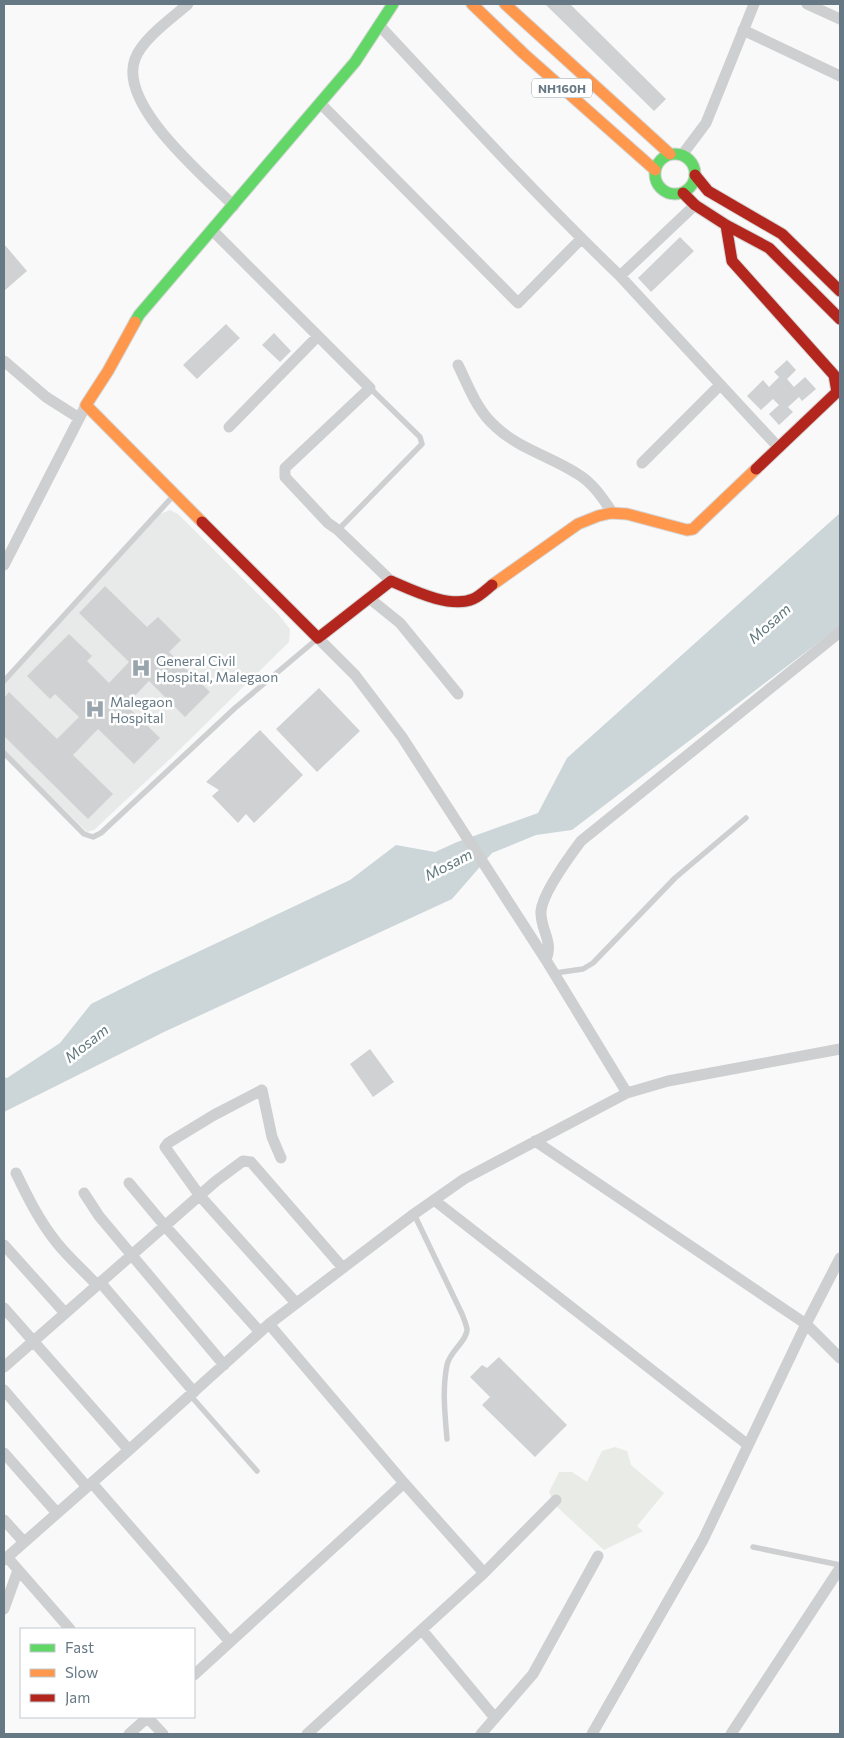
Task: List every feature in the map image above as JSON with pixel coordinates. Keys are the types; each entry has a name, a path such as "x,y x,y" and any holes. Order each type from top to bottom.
{"main road":[{"path":"393,4 355,62 321,104 139,315 108,371 86,405 318,638 391,581 445,601 473,599 578,524 594,516 612,512 687,530 693,529 836,392 834,375 732,261 726,225"},
{"name":"NH160H","path":"472,4 523,53 655,170 655,181 662,190 672,194 683,193 696,205 726,225 769,248 840,318"},
{"name":"NH160H","path":"505,4 670,154"},
{"path":"655,170 659,161 670,154 682,155 692,163 695,175 708,191 782,234 840,291"},
{"path":"683,193 691,186 695,175"}],"street":[{"path":"188,4 145,44 135,59 132,74 135,91 145,112 160,130 234,206"},
{"path":"682,155 706,123 754,4"},
{"path":"807,4 840,19"},
{"path":"379,24 478,132 581,239 620,276 779,448"},
{"path":"743,30 840,76"},
{"path":"321,104 518,303 581,239"},
{"path":"620,276 696,205"},
{"path":"212,230 370,388 285,468 284,473 285,477 328,523 338,530 391,581"},
{"path":"229,427 318,336"},
{"path":"4,360 46,397 79,418"},
{"path":"458,365 480,409 496,427 508,436 578,473 592,485 612,512"},
{"path":"642,463 720,385"},
{"path":"4,565 86,405"},
{"path":"369,598 400,623 458,694"},
{"path":"546,960 550,949 543,928 541,912 544,899 581,842 840,632"},
{"path":"318,638 355,675 402,737 538,946 627,1093"},
{"path":"69,1628 6,1554 24,1542 90,1485 264,1328 414,1214 464,1179 627,1093 668,1081 840,1049"},
{"path":"281,1158 272,1137 263,1092 260,1091 214,1115 166,1144 165,1147 200,1196 296,1303"},
{"path":"535,1141 806,1324 840,1358"},
{"path":"4,1366 243,1161 250,1162 343,1268"},
{"path":"16,1173 32,1206 58,1244 99,1284 192,1394"},
{"path":"129,1183 165,1226 264,1328 484,1573"},
{"path":"84,1193 99,1216 224,1365"},
{"path":"434,1200 748,1445"},
{"path":"4,1244 65,1313"},
{"path":"592,1734 703,1540 806,1324 840,1258"},
{"path":"4,1308 129,1450"},
{"path":"4,1390 230,1642"},
{"path":"4,1454 57,1513"},
{"path":"195,1674 404,1482"},
{"path":"307,1734 484,1573 556,1500"},
{"path":"4,1520 24,1542"},
{"path":"481,1734 533,1674 598,1556"},
{"path":"731,1734 840,1566"},
{"path":"4,1609 18,1570"},
{"path":"422,1630 495,1718"},
{"path":"129,1734 146,1718"},
{"path":"148,1718 163,1734"}],"lane":[{"path":"338,530 422,444 420,437 370,388"},
{"path":"4,681 175,494"},
{"path":"4,753 84,834 93,837 102,832 235,708 318,638"},
{"path":"555,974 583,970 592,963 675,878 746,818"},
{"path":"414,1214 462,1314 467,1329 467,1334 450,1355 447,1363 444,1397 447,1439"},
{"path":"192,1394 257,1471"},
{"path":"753,1547 840,1566"}],"shaded area":[{"name":"General Civil Hospital, Malegaon","path":"170,510 178,514 278,614 290,629 289,642 171,758 94,830 87,832 4,750 4,685 160,514"},
{"path":"615,1447 627,1451 631,1465 664,1493 637,1526 643,1531 604,1550 556,1506 549,1492 559,1472 572,1472 587,1482 602,1451"}],"water":[{"name":"Mosam","path":"840,513 840,626 572,830 536,835 492,853 452,899 164,1032 4,1112 4,1077 7,1078 60,1043 91,1004 350,880 396,845 435,852 457,842 538,813 567,758"}],"building":[{"path":"545,4 570,4 666,99 654,111"},
{"path":"680,237 694,251 651,292 638,278"},
{"path":"4,244 27,271 4,291"},
{"path":"226,324 240,338 197,379 183,365"},
{"path":"274,333 291,351 280,362 262,345"},
{"path":"787,360 796,370 787,379 794,387 805,377 816,389 802,401 799,397 788,407 793,412 779,425 769,414 779,405 773,399 761,410 747,396 763,380 769,387 779,377 774,372"},
{"path":"105,586 147,627 158,617 181,640 169,652 210,692 185,717 149,681 126,705 160,738 134,764 98,729 73,755 113,794 88,819 4,736 4,698 9,692 57,739 79,717 55,694 50,699 27,676 69,634 92,656 87,661 109,683 129,662 79,613"},
{"path":"319,688 360,731 317,772 276,729"},
{"path":"260,730 303,775 254,823 246,814 238,823 212,796 219,790 206,782"},
{"path":"370,1049 394,1082 373,1097 350,1064"},
{"path":"499,1357 567,1425 535,1457 482,1405 490,1397 470,1377 482,1365 487,1368"}],"traffic: fast":[{"path":"135,322 355,62 393,4"},
{"path":"675,154 689,160 695,174 689,188 675,194 661,188 655,174 661,160 675,154"}],"traffic: slow":[{"path":"472,4 523,53 655,170"},
{"path":"505,4 670,154"},
{"path":"135,322 108,371 86,405 202,522"},
{"path":"492,585 578,524 598,516 611,513 627,514 687,530 693,529 756,469"}],"traffic: jam":[{"path":"695,175 708,191 782,234 840,291"},
{"path":"683,193 695,205 726,225 769,248 840,319"},
{"path":"726,225 732,261 834,375 837,392 756,469"},
{"path":"202,522 318,638 391,581 431,597 453,602 473,599 492,585"}],"place":[{"name":"General Civil Hospital, Malegaon","path":"141,668"},
{"name":"Malegaon Hospital","path":"95,709"}]}
